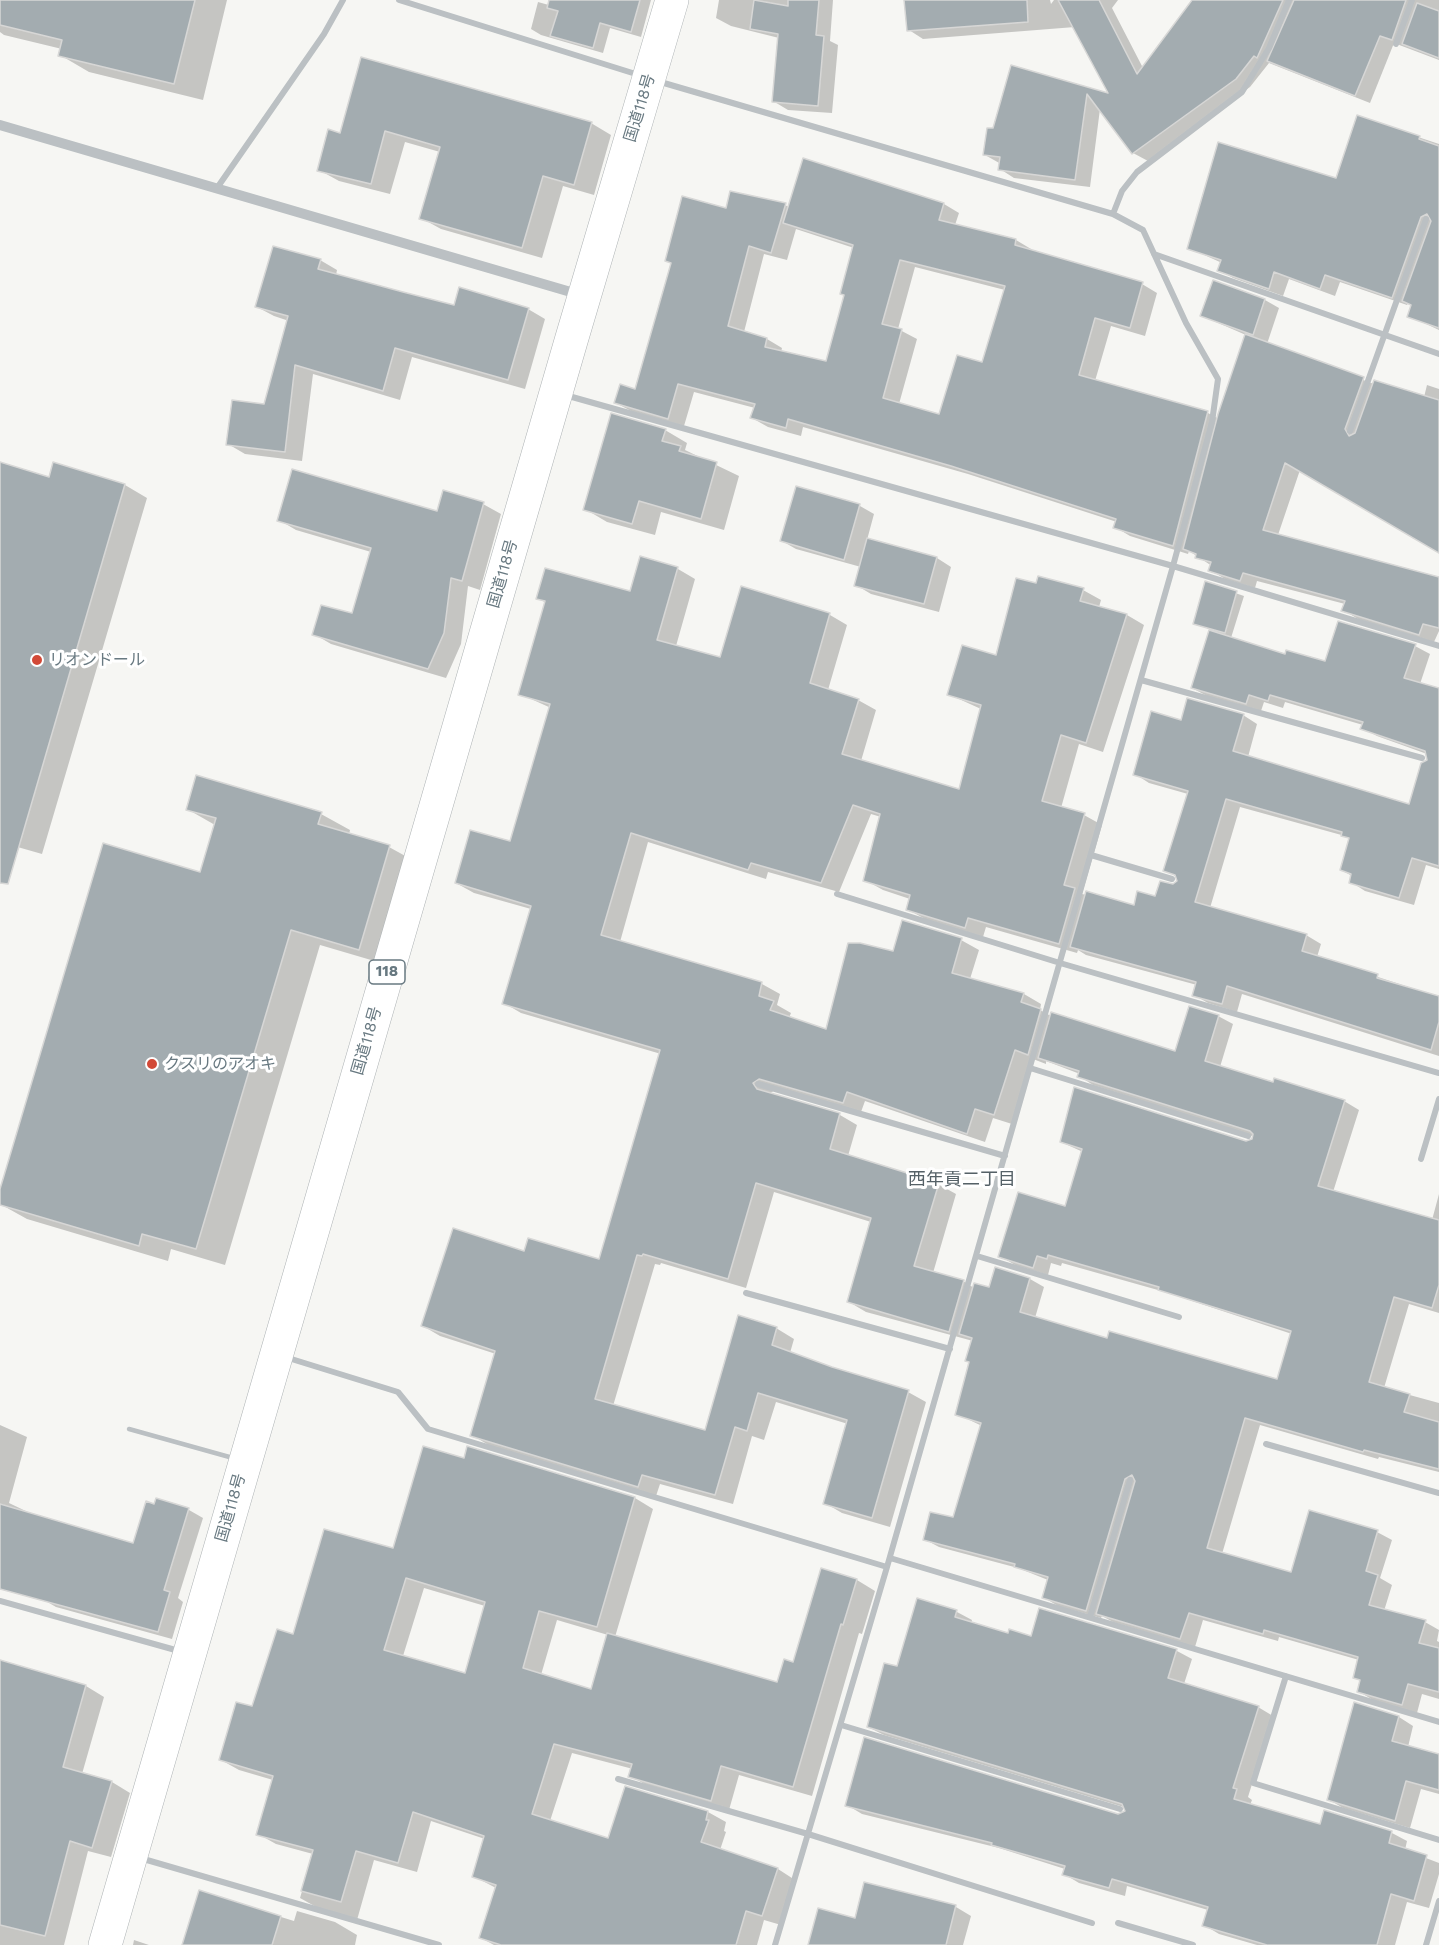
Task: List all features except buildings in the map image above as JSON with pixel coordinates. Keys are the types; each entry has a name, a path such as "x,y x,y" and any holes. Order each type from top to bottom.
{"highway":[{"name":"国道118号","path":"105,1945 672,0"}],"street":[{"path":"217,188 324,34 343,0"},
{"path":"399,0 649,79 1113,214 1143,230 1186,323 1218,380 1212,422 1141,680 888,1567 775,1945"},
{"path":"1113,214 1122,191 1137,172 1242,92 1269,48 1289,0"},
{"path":"1396,44 1413,0"},
{"path":"0,125 584,296"},
{"path":"1350,431 1426,219"},
{"path":"1154,254 1439,354"},
{"path":"556,392 1173,566 1439,646"},
{"path":"1141,680 1422,758"},
{"path":"1091,855 1172,879"},
{"path":"837,894 1060,963 1439,1073"},
{"path":"1030,1068 1248,1136"},
{"path":"758,1084 1005,1156"},
{"path":"1421,1159 1439,1099"},
{"path":"977,1256 1179,1317"},
{"path":"746,1293 950,1349"},
{"path":"276,1354 398,1392 428,1429 888,1567"},
{"path":"1266,1444 1439,1493"},
{"path":"1090,1617 1130,1480"},
{"path":"890,1558 1439,1722"},
{"path":"0,1601 189,1654"},
{"path":"1286,1676 1253,1783 1439,1840"},
{"path":"841,1725 1120,1809"},
{"path":"618,1779 808,1834 1092,1923"},
{"path":"130,1856 439,1945"},
{"path":"1426,1945 1439,1901"},
{"path":"1118,1923 1193,1945"}],"lane":[{"path":"129,1429 245,1461"}],"place":[{"name":"リオンドール","path":"37,660"},
{"name":"クスリのアオキ","path":"152,1064"}],"district":[{"name":"西年貢二丁目","path":"962,1180"}]}
